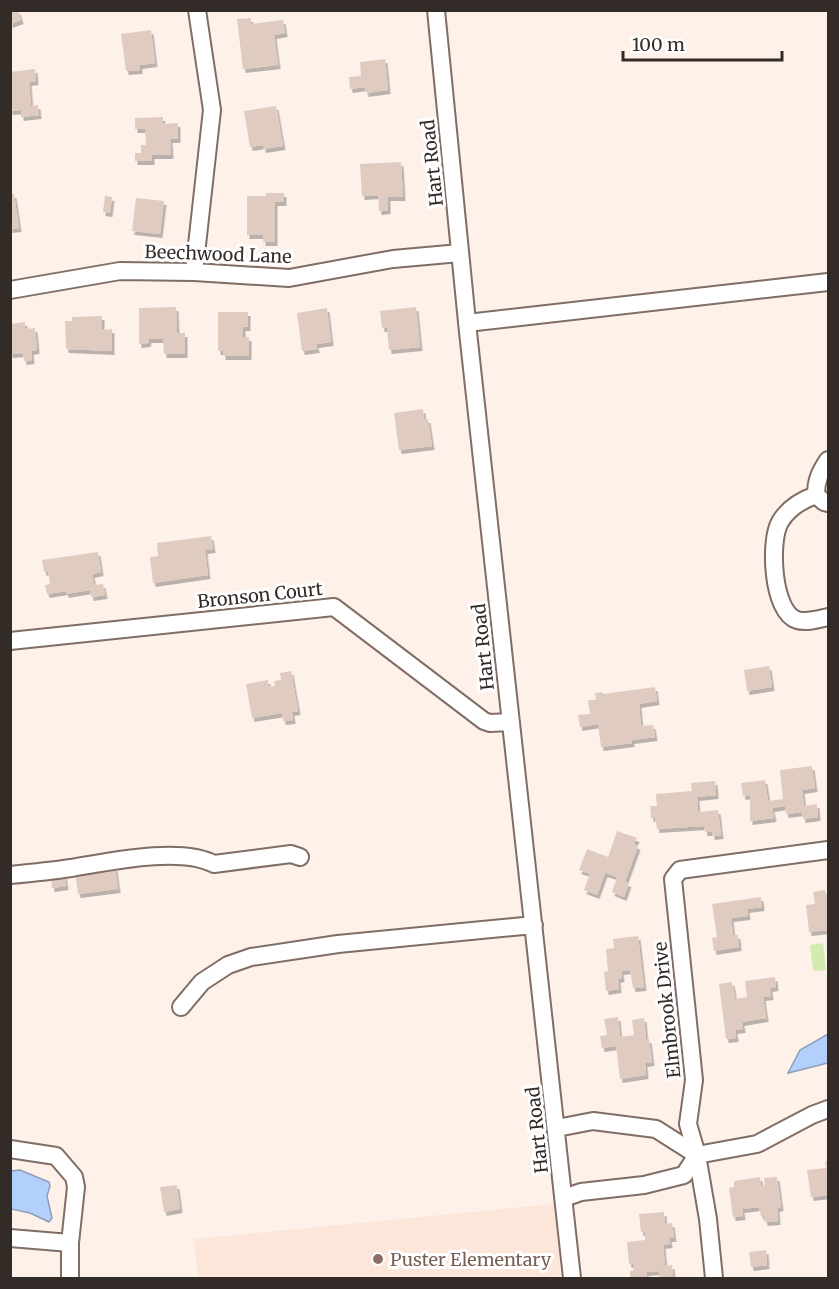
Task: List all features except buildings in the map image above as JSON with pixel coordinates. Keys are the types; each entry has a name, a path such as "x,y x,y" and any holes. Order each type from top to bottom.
{"street":[{"path":"194,272 212,110 197,10"},
{"name":"Hart Road","path":"436,10 467,323 573,1278"},
{"name":"Beechwood Lane","path":"10,290 120,271 194,272 289,278 393,259 460,253"},
{"path":"467,323 828,282"},
{"path":"828,460 819,474 816,485 822,499 803,500 794,507 780,521 774,537 776,587 785,611 794,620 805,621 828,617"},
{"name":"Bronson Court","path":"10,641 334,607 484,721 511,722"},
{"name":"Elmbrook Drive","path":"714,1278 708,1219 697,1155 688,1124 694,1080 673,879 680,870 828,850"},
{"path":"10,875 156,856 190,857 204,859 214,864 291,854 300,857"},
{"path":"181,1007 202,982 228,965 251,957 338,944 534,925"},
{"path":"556,1128 593,1122 656,1129 697,1155 757,1144 828,1109"},
{"path":"10,1149 56,1156 74,1177 76,1187 70,1243 70,1278"},
{"path":"564,1198 581,1192 644,1185 684,1174 697,1155"},
{"path":"10,1238 70,1243"}],"shaded area":[{"name":"Puster Elementary","path":"554,1204 561,1278 198,1278 194,1239"}],"green space":[{"path":"823,943 826,970 813,971 810,945"}],"water":[{"path":"828,1034 828,1063 788,1073 800,1050"},
{"path":"20,1170 49,1182 47,1196 52,1218 49,1222 30,1213 11,1209 11,1171"}],"place":[{"name":"Puster Elementary","path":"378,1259"}]}
